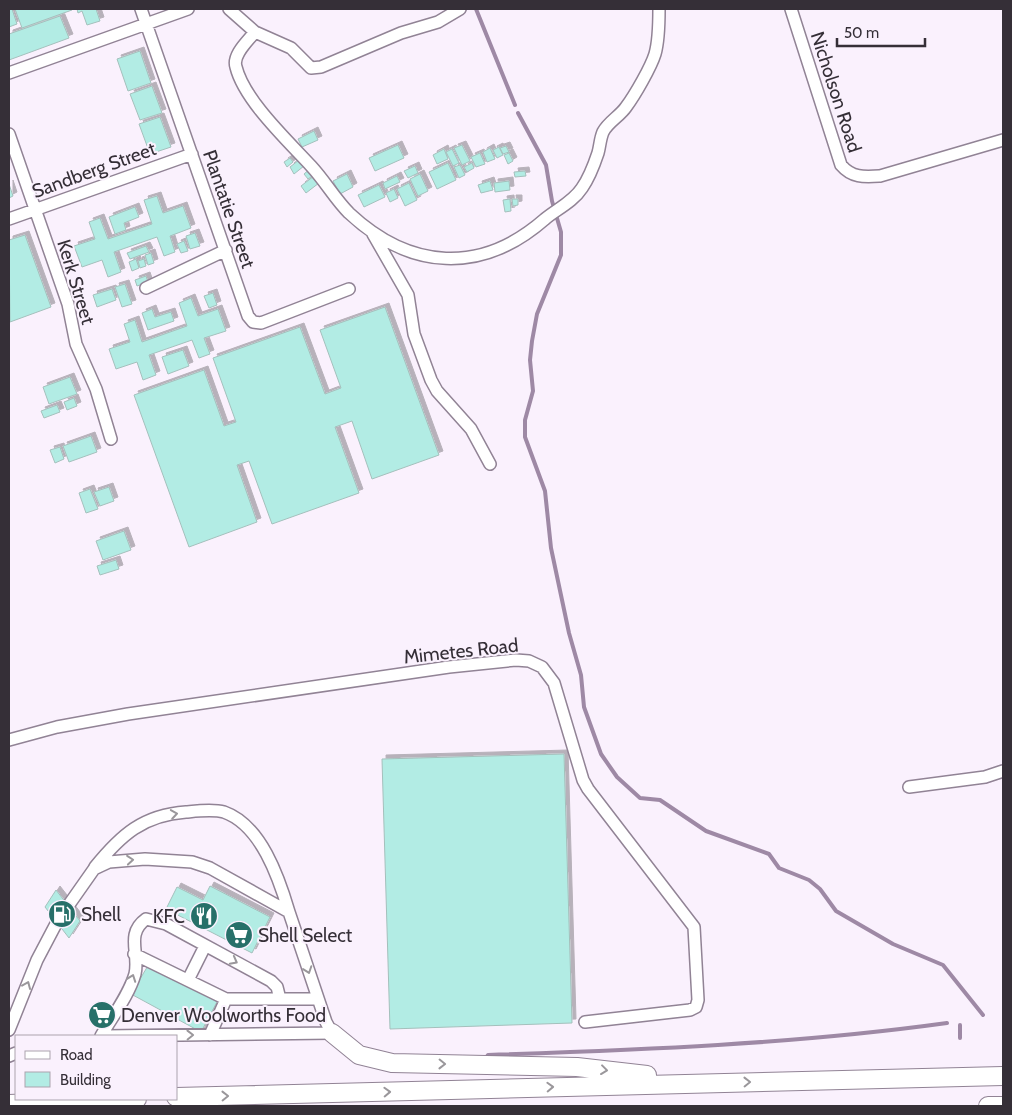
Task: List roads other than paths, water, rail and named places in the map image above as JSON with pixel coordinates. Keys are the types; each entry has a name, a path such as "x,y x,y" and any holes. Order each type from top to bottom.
{"highway":[{"path":"332,1033 359,1055 392,1063 577,1067 709,1082"},
{"path":"178,1098 709,1082 1003,1076"},
{"path":"9,1104 111,1100"},
{"path":"988,1106 1003,1106"}],"street":[{"name":"Plantatie Street","path":"141,9 248,316 253,322 261,323 349,288"},
{"path":"9,73 188,9"},
{"path":"230,9 254,32 285,44 300,55 308,66 316,68 401,33 438,22 460,9"},
{"path":"254,32 236,59 236,67 240,77 269,120 316,171 348,212 372,232 390,243 419,255 430,258 448,258 487,254 534,230 572,200 582,189 596,157 603,133 626,107 653,60 657,46 660,9"},
{"name":"Nicholson Road","path":"791,9 841,165 853,176 880,176 1003,140"},
{"name":"Kerk Street","path":"9,134 68,304 76,344 96,388 111,439"},
{"name":"Sandberg Street","path":"9,219 192,154"},
{"path":"372,232 408,295 414,334 430,380 437,391 471,429 490,464"},
{"path":"146,288 226,250"},
{"name":"Mimetes Road","path":"9,740 110,717 431,670 516,660 529,661 542,667 554,683 583,780 588,789 694,927 698,1000 696,1007 690,1010 585,1022"},
{"path":"909,787 985,777 1003,771"},
{"path":"68,906 115,842 145,821 172,813 223,812 250,831 263,849 280,883 318,999 332,1033 178,1035"},
{"path":"94,869 109,862 145,859 192,862 210,868 289,912"},
{"path":"102,1035 135,972 135,931 146,919 153,919 166,924 271,981 277,987 280,999"},
{"path":"9,1030 37,960 57,922"},
{"path":"188,980 206,946"},
{"path":"134,954 226,999 318,999"},
{"path":"210,1035 226,999"}],"waterway":[{"path":"476,9 515,105"},
{"path":"518,113 546,165 552,201 561,232 561,255 537,314 532,341 530,360 533,391 525,420 525,437 545,491 551,548 569,633 581,675 584,707 601,754 617,777 640,798 660,800 706,831 769,854 779,868 809,880 820,889 836,911 893,944 943,965 983,1015"},
{"path":"484,1060 488,1055 718,1045 833,1036 947,1023"},
{"path":"960,1025 960,1038"}],"tunnel":[{"path":"57,922 68,906"}],"place":[{"name":"Shell","path":"62,914"},
{"name":"KFC","path":"204,916"},
{"name":"Shell Select","path":"239,935"},
{"name":"Denver Woolworths Food","path":"102,1015"}]}
